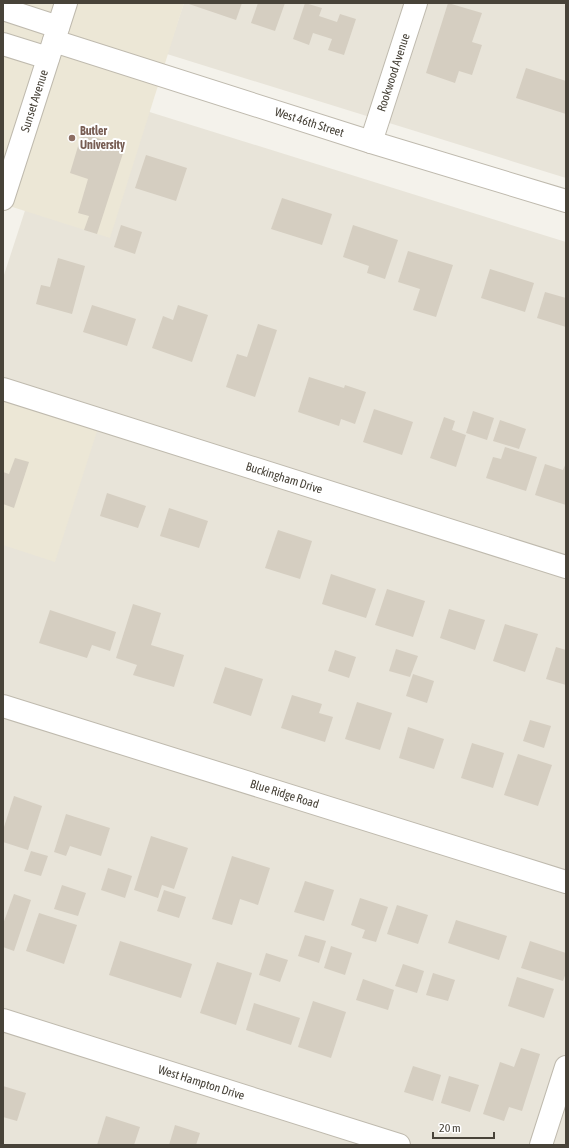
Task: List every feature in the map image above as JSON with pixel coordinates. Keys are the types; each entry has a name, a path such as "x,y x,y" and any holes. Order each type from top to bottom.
{"street":[{"name":"Sunset Avenue","path":"3,200 66,3"},
{"name":"Rookwood Avenue","path":"371,142 416,3"},
{"name":"West 46th Street","path":"3,9 53,42 371,142 566,201"},
{"name":"West 46th Street","path":"3,44 53,42"},
{"name":"Buckingham Drive","path":"3,389 566,567"},
{"name":"Blue Ridge Road","path":"3,706 566,882"},
{"name":"West Hampton Drive","path":"3,1020 399,1145"},
{"path":"541,1145 566,1067"}],"shaded area":[{"name":"Butler University","path":"3,3 184,3 110,238 3,204"},
{"path":"184,3 566,3 566,178 167,54"},
{"path":"76,89 566,242 566,1145 3,1145 3,278 63,94"},
{"path":"3,390 100,422 55,562 3,545"}],"building":[{"path":"186,3 242,3 236,20"},
{"path":"258,3 285,3 275,31 251,23"},
{"path":"305,3 322,8 319,16 337,22 340,14 356,19 344,55 328,50 332,39 313,33 309,45 293,39"},
{"path":"448,3 482,13 472,42 482,45 472,75 459,71 455,83 426,73"},
{"path":"526,68 566,81 566,114 516,98"},
{"path":"82,133 125,147 97,234 84,230 89,216 78,213 88,179 70,173"},
{"path":"146,155 187,168 176,201 135,188"},
{"path":"282,198 332,214 322,245 271,229"},
{"path":"121,225 142,232 135,254 114,247"},
{"path":"353,225 398,240 385,279 367,273 369,266 343,257"},
{"path":"408,251 453,265 436,317 413,310 420,289 398,282"},
{"path":"58,258 85,266 72,314 36,304 41,285 50,287"},
{"path":"490,269 534,283 525,312 481,298"},
{"path":"545,292 566,298 566,327 537,318"},
{"path":"92,305 136,319 127,346 83,332"},
{"path":"178,305 208,315 192,362 152,348 163,316 173,320"},
{"path":"258,324 277,330 255,397 226,387 237,354 247,357"},
{"path":"309,377 344,388 345,385 366,392 355,424 341,419 339,426 298,412"},
{"path":"374,409 413,422 402,455 363,442"},
{"path":"473,411 494,418 487,440 466,433"},
{"path":"444,417 455,421 452,430 466,435 456,467 430,458"},
{"path":"500,420 526,429 519,449 493,441"},
{"path":"505,447 537,457 526,491 486,478 493,457 501,459"},
{"path":"15,458 29,462 14,508 3,504 3,472 9,474"},
{"path":"566,463 566,505 535,495 545,464 563,470"},
{"path":"107,493 146,506 138,528 100,516"},
{"path":"169,508 208,521 199,548 160,536"},
{"path":"278,530 312,541 300,579 265,568"},
{"path":"331,574 376,589 366,618 322,604"},
{"path":"387,589 425,601 413,637 375,625"},
{"path":"133,604 161,613 151,645 184,655 174,687 133,675 137,665 116,658"},
{"path":"449,609 485,620 475,650 440,638"},
{"path":"50,610 116,632 110,651 92,645 87,658 39,643"},
{"path":"505,624 538,634 525,672 493,661"},
{"path":"556,647 566,650 566,685 546,679"},
{"path":"396,649 418,656 410,677 389,671"},
{"path":"335,650 356,657 349,678 328,671"},
{"path":"225,667 263,679 251,716 213,703"},
{"path":"413,674 434,681 427,703 406,696"},
{"path":"292,695 322,704 319,713 333,717 325,742 281,728"},
{"path":"357,702 392,713 380,750 345,739"},
{"path":"530,720 551,726 544,748 523,741"},
{"path":"408,727 444,739 434,769 399,758"},
{"path":"472,743 504,753 493,788 461,778"},
{"path":"518,754 552,765 538,806 504,795"},
{"path":"14,796 42,806 28,850 3,842 3,830"},
{"path":"66,814 110,828 101,856 70,846 66,856 54,852"},
{"path":"151,836 188,848 174,889 162,885 158,898 134,890"},
{"path":"31,851 48,856 41,876 24,871"},
{"path":"232,856 270,868 258,905 240,899 232,925 212,919"},
{"path":"108,868 132,876 125,898 101,890"},
{"path":"305,881 334,890 324,921 294,912"},
{"path":"62,885 86,893 78,916 54,909"},
{"path":"164,890 186,897 179,918 157,911"},
{"path":"14,894 31,900 14,951 3,947 3,924"},
{"path":"360,898 388,907 376,942 362,938 365,930 351,925"},
{"path":"397,905 428,915 418,944 387,934"},
{"path":"39,913 77,925 64,964 26,951"},
{"path":"456,920 507,936 499,960 448,943"},
{"path":"305,935 326,941 319,963 298,956"},
{"path":"120,941 192,964 181,998 109,975"},
{"path":"530,941 566,953 566,973 563,981 521,968"},
{"path":"331,946 352,953 345,975 324,968"},
{"path":"266,953 288,960 280,982 259,975"},
{"path":"217,962 252,973 236,1025 200,1013"},
{"path":"403,964 424,971 417,993 395,986"},
{"path":"433,973 455,980 448,1001 426,995"},
{"path":"517,977 554,989 544,1018 508,1006"},
{"path":"363,979 394,990 388,1010 356,1000"},
{"path":"313,1001 346,1012 331,1058 298,1047"},
{"path":"254,1003 300,1018 291,1045 246,1030"},
{"path":"521,1048 540,1054 522,1111 509,1107 504,1121 483,1114 500,1062 514,1067"},
{"path":"413,1066 441,1075 433,1101 404,1092"},
{"path":"449,1076 479,1085 470,1112 441,1103"},
{"path":"3,1086 26,1093 17,1121 3,1117"},
{"path":"106,1116 140,1127 134,1145 97,1145"},
{"path":"175,1125 200,1133 196,1145 169,1145"}],"place":[{"name":"Butler University","path":"72,138"}]}
